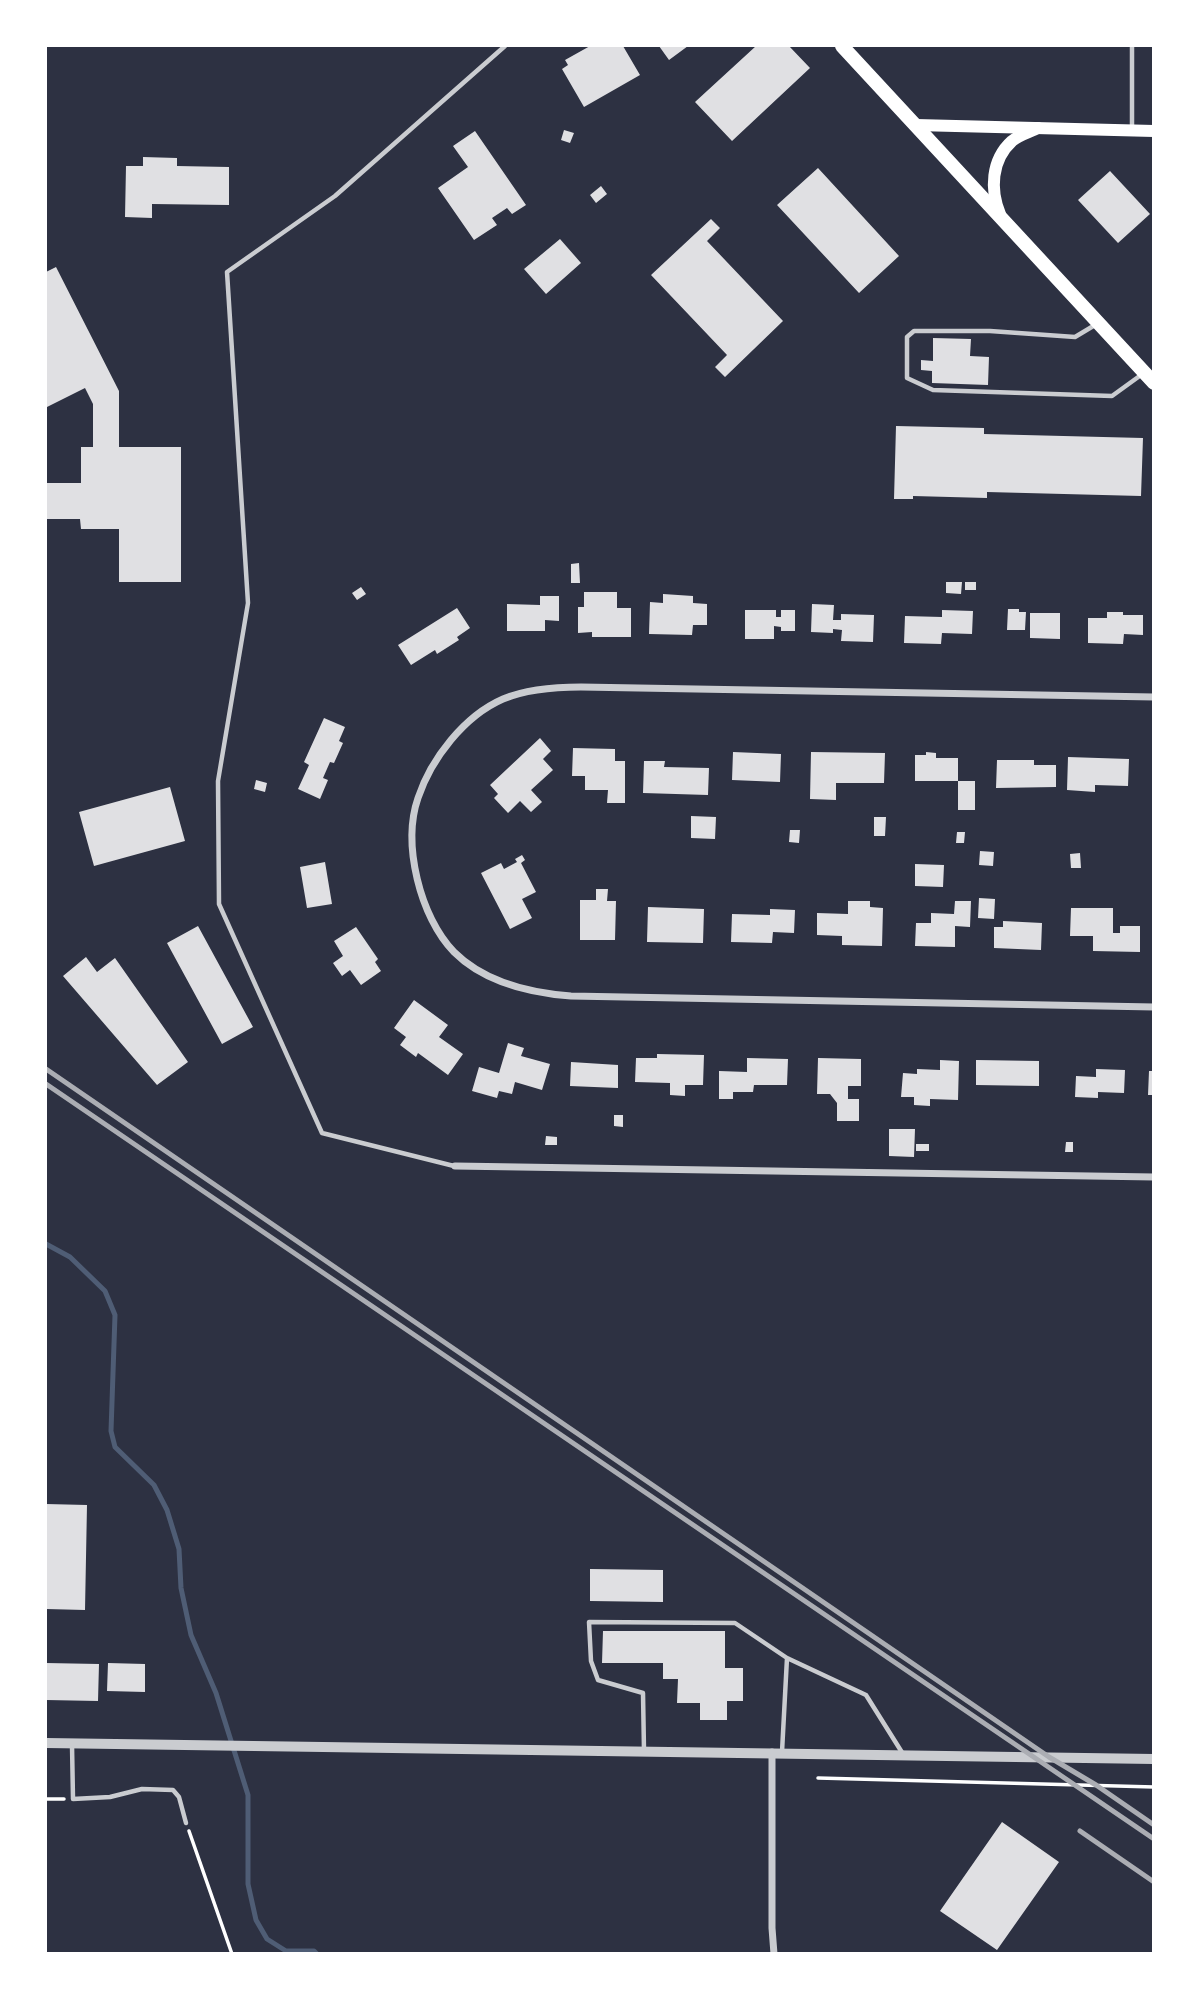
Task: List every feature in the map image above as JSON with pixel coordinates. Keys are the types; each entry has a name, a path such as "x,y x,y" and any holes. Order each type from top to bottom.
{"highway":[{"path":"842,46 1149,377"}],"main road":[{"path":"916,125 1153,131"},
{"path":"1000,214 994,198 993,182 997,165 1013,140 1038,128"}],"street":[{"path":"1153,697 581,687 531,691 503,699 480,712 459,731 426,776 417,800 413,827 418,881 425,906 437,930 466,961 501,981 548,995 1153,1007"},
{"path":"455,1166 1153,1177"},
{"path":"46,1743 1153,1759"},
{"path":"774,1954 772,1915 777,1752"}],"lane":[{"path":"455,1166 322,1133 219,904 218,781 248,603 227,272 335,196 505,46"},
{"path":"1132,46 1132,131"},
{"path":"1099,323 1075,337 990,331 914,331 907,337 907,378 933,390 1112,396 1149,377"},
{"path":"643,1751 643,1693 598,1680 591,1661 589,1622 734,1623 788,1658 866,1695 903,1754"},
{"path":"777,1752 788,1658"},
{"path":"72,1744 73,1799 110,1797 142,1790 173,1790 180,1797 186,1823"}],"path":[{"path":"818,1778 1153,1787"},
{"path":"46,1798 73,1799"},
{"path":"186,1823 232,1954"}],"building":[{"path":"590,46 623,46 640,75 584,107 562,69 568,65 565,60"},
{"path":"659,46 688,46 669,60"},
{"path":"756,46 789,46 810,68 732,141 695,102"},
{"path":"564,130 574,133 570,143 561,140"},
{"path":"475,131 526,205 512,214 507,208 492,218 497,225 474,240 438,188 468,167 453,146"},
{"path":"143,157 177,158 177,166 229,167 229,205 152,204 152,218 125,217 126,166 143,166"},
{"path":"818,168 899,256 859,293 777,205"},
{"path":"1110,171 1150,214 1118,243 1078,200"},
{"path":"601,186 607,194 596,203 590,195"},
{"path":"711,219 720,228 707,241 783,321 725,377 715,367 727,355 651,275"},
{"path":"560,239 581,263 546,294 524,269"},
{"path":"56,267 119,391 119,447 181,447 181,582 119,582 119,529 81,529 80,519 46,519 46,483 81,483 81,447 93,447 93,404 85,388 47,407 46,403 46,272"},
{"path":"933,338 971,339 970,356 989,357 988,385 932,383 932,371 921,370 921,360 933,361"},
{"path":"896,426 984,428 984,434 1143,438 1141,496 987,492 987,498 913,496 913,499 894,499"},
{"path":"579,563 580,583 571,583 571,564"},
{"path":"946,582 962,582 961,594 946,593"},
{"path":"965,582 976,582 976,590 965,590"},
{"path":"361,587 366,594 357,600 352,593"},
{"path":"584,592 617,592 617,608 631,608 631,637 592,637 592,632 578,633 578,607 584,607"},
{"path":"663,594 693,596 693,603 707,604 707,625 693,625 692,635 649,634 650,602 663,603"},
{"path":"540,596 559,596 559,621 545,620 545,631 507,631 507,604 540,605"},
{"path":"812,604 834,605 833,620 841,620 841,614 874,615 873,642 841,641 842,630 833,629 833,633 811,632"},
{"path":"457,608 470,628 457,637 459,640 437,654 435,650 411,665 398,645"},
{"path":"1008,609 1026,612 1025,630 1007,630"},
{"path":"745,610 776,610 776,617 781,617 781,610 795,610 795,631 781,631 781,627 774,626 774,639 745,639"},
{"path":"942,610 973,611 972,634 942,633 941,644 904,643 905,616 942,617"},
{"path":"1107,612 1143,615 1143,635 1124,634 1123,644 1088,643 1088,618 1107,618"},
{"path":"1030,613 1060,613 1060,639 1030,638"},
{"path":"324,718 345,727 339,741 343,743 334,763 330,762 323,778 328,780 320,799 298,789 309,765 304,762"},
{"path":"540,738 551,751 543,759 553,770 531,790 542,802 531,812 520,801 508,813 494,798 498,794 490,785"},
{"path":"573,748 615,749 615,761 625,761 625,803 607,803 608,790 585,790 585,776 572,776"},
{"path":"733,752 781,754 780,782 732,780"},
{"path":"811,752 885,753 884,783 836,783 836,800 810,799"},
{"path":"926,752 936,753 936,758 958,758 958,781 915,781 915,755 926,755"},
{"path":"1068,757 1129,759 1128,786 1095,785 1095,792 1067,790"},
{"path":"997,760 1034,760 1034,765 1056,765 1056,787 996,788"},
{"path":"644,761 665,761 664,767 709,768 708,795 643,793"},
{"path":"256,780 267,783 265,792 254,789"},
{"path":"958,781 975,781 975,810 958,810"},
{"path":"170,787 185,841 94,866 79,812"},
{"path":"691,816 716,817 715,839 691,838"},
{"path":"874,817 886,817 885,836 874,836"},
{"path":"790,830 800,830 799,843 789,842"},
{"path":"957,832 965,832 964,843 956,843"},
{"path":"980,851 994,852 993,866 979,865"},
{"path":"1080,853 1081,868 1071,868 1070,854"},
{"path":"522,855 525,860 521,863 536,892 522,899 532,918 510,929 481,873 501,863 504,869 517,862 515,859"},
{"path":"325,862 332,904 307,908 300,867"},
{"path":"915,864 944,865 943,887 915,886"},
{"path":"596,889 608,889 607,901 616,901 615,940 580,940 580,900 596,900"},
{"path":"979,898 995,899 994,919 978,918"},
{"path":"848,901 870,901 870,907 883,908 882,946 842,945 842,936 817,935 817,913 848,914"},
{"path":"955,901 971,901 970,927 955,926 955,947 915,946 916,923 931,923 931,913 954,914"},
{"path":"648,907 704,909 703,943 647,942"},
{"path":"1071,908 1113,908 1113,933 1120,933 1120,926 1140,926 1140,952 1093,951 1093,936 1070,936"},
{"path":"770,909 795,910 794,933 773,932 772,943 731,942 732,914 770,915"},
{"path":"1003,921 1042,923 1041,950 994,948 994,927 1003,927"},
{"path":"198,926 253,1027 222,1044 167,943"},
{"path":"356,927 378,959 375,962 381,971 361,985 350,970 342,976 333,963 343,956 334,941"},
{"path":"86,957 97,972 115,958 188,1062 157,1085 63,976"},
{"path":"414,1000 448,1025 439,1037 463,1054 448,1075 418,1053 416,1057 400,1045 406,1037 394,1028"},
{"path":"508,1043 524,1048 521,1056 550,1064 542,1090 515,1082 512,1094 499,1091 497,1098 472,1091 479,1067 499,1073"},
{"path":"657,1054 704,1055 703,1085 685,1085 685,1096 670,1095 670,1083 635,1082 636,1058 657,1058"},
{"path":"747,1058 788,1059 787,1085 754,1085 753,1092 733,1092 733,1099 719,1099 719,1071 747,1072"},
{"path":"818,1058 861,1059 861,1086 848,1086 848,1099 859,1099 859,1121 837,1121 837,1103 830,1094 817,1094"},
{"path":"940,1060 959,1061 958,1100 930,1099 930,1106 914,1105 914,1097 901,1097 903,1073 917,1074 917,1069 940,1070"},
{"path":"976,1060 1039,1061 1039,1086 976,1085"},
{"path":"571,1062 618,1065 618,1088 570,1086"},
{"path":"1096,1069 1125,1070 1124,1093 1098,1092 1098,1098 1075,1097 1076,1076 1096,1077"},
{"path":"1149,1071 1154,1071 1154,1095 1148,1095"},
{"path":"614,1115 623,1115 623,1127 614,1126"},
{"path":"889,1129 915,1129 914,1157 889,1156"},
{"path":"546,1136 557,1137 557,1145 545,1145"},
{"path":"1066,1142 1073,1142 1073,1152 1065,1152"},
{"path":"916,1144 929,1144 929,1151 916,1151"},
{"path":"46,1504 87,1505 85,1610 46,1609"},
{"path":"590,1569 663,1570 663,1602 590,1601"},
{"path":"603,1631 725,1631 725,1668 743,1668 743,1701 727,1701 727,1720 700,1720 700,1703 677,1703 678,1679 663,1679 663,1663 602,1663"},
{"path":"46,1663 99,1664 98,1701 46,1700"},
{"path":"108,1663 145,1664 145,1692 107,1691"},
{"path":"1002,1822 1059,1862 997,1950 940,1911"}],"waterway":[{"path":"46,1244 70,1257 105,1291 115,1315 111,1431 115,1447 154,1485 167,1510 179,1549 181,1588 191,1635 216,1693 248,1795 248,1884 256,1920 267,1939 286,1951 314,1951 317,1954"}],"railway":[{"path":"46,1069 1049,1757 1154,1825"},
{"path":"46,1084 1154,1839"},
{"path":"1080,1831 1154,1882"}]}
